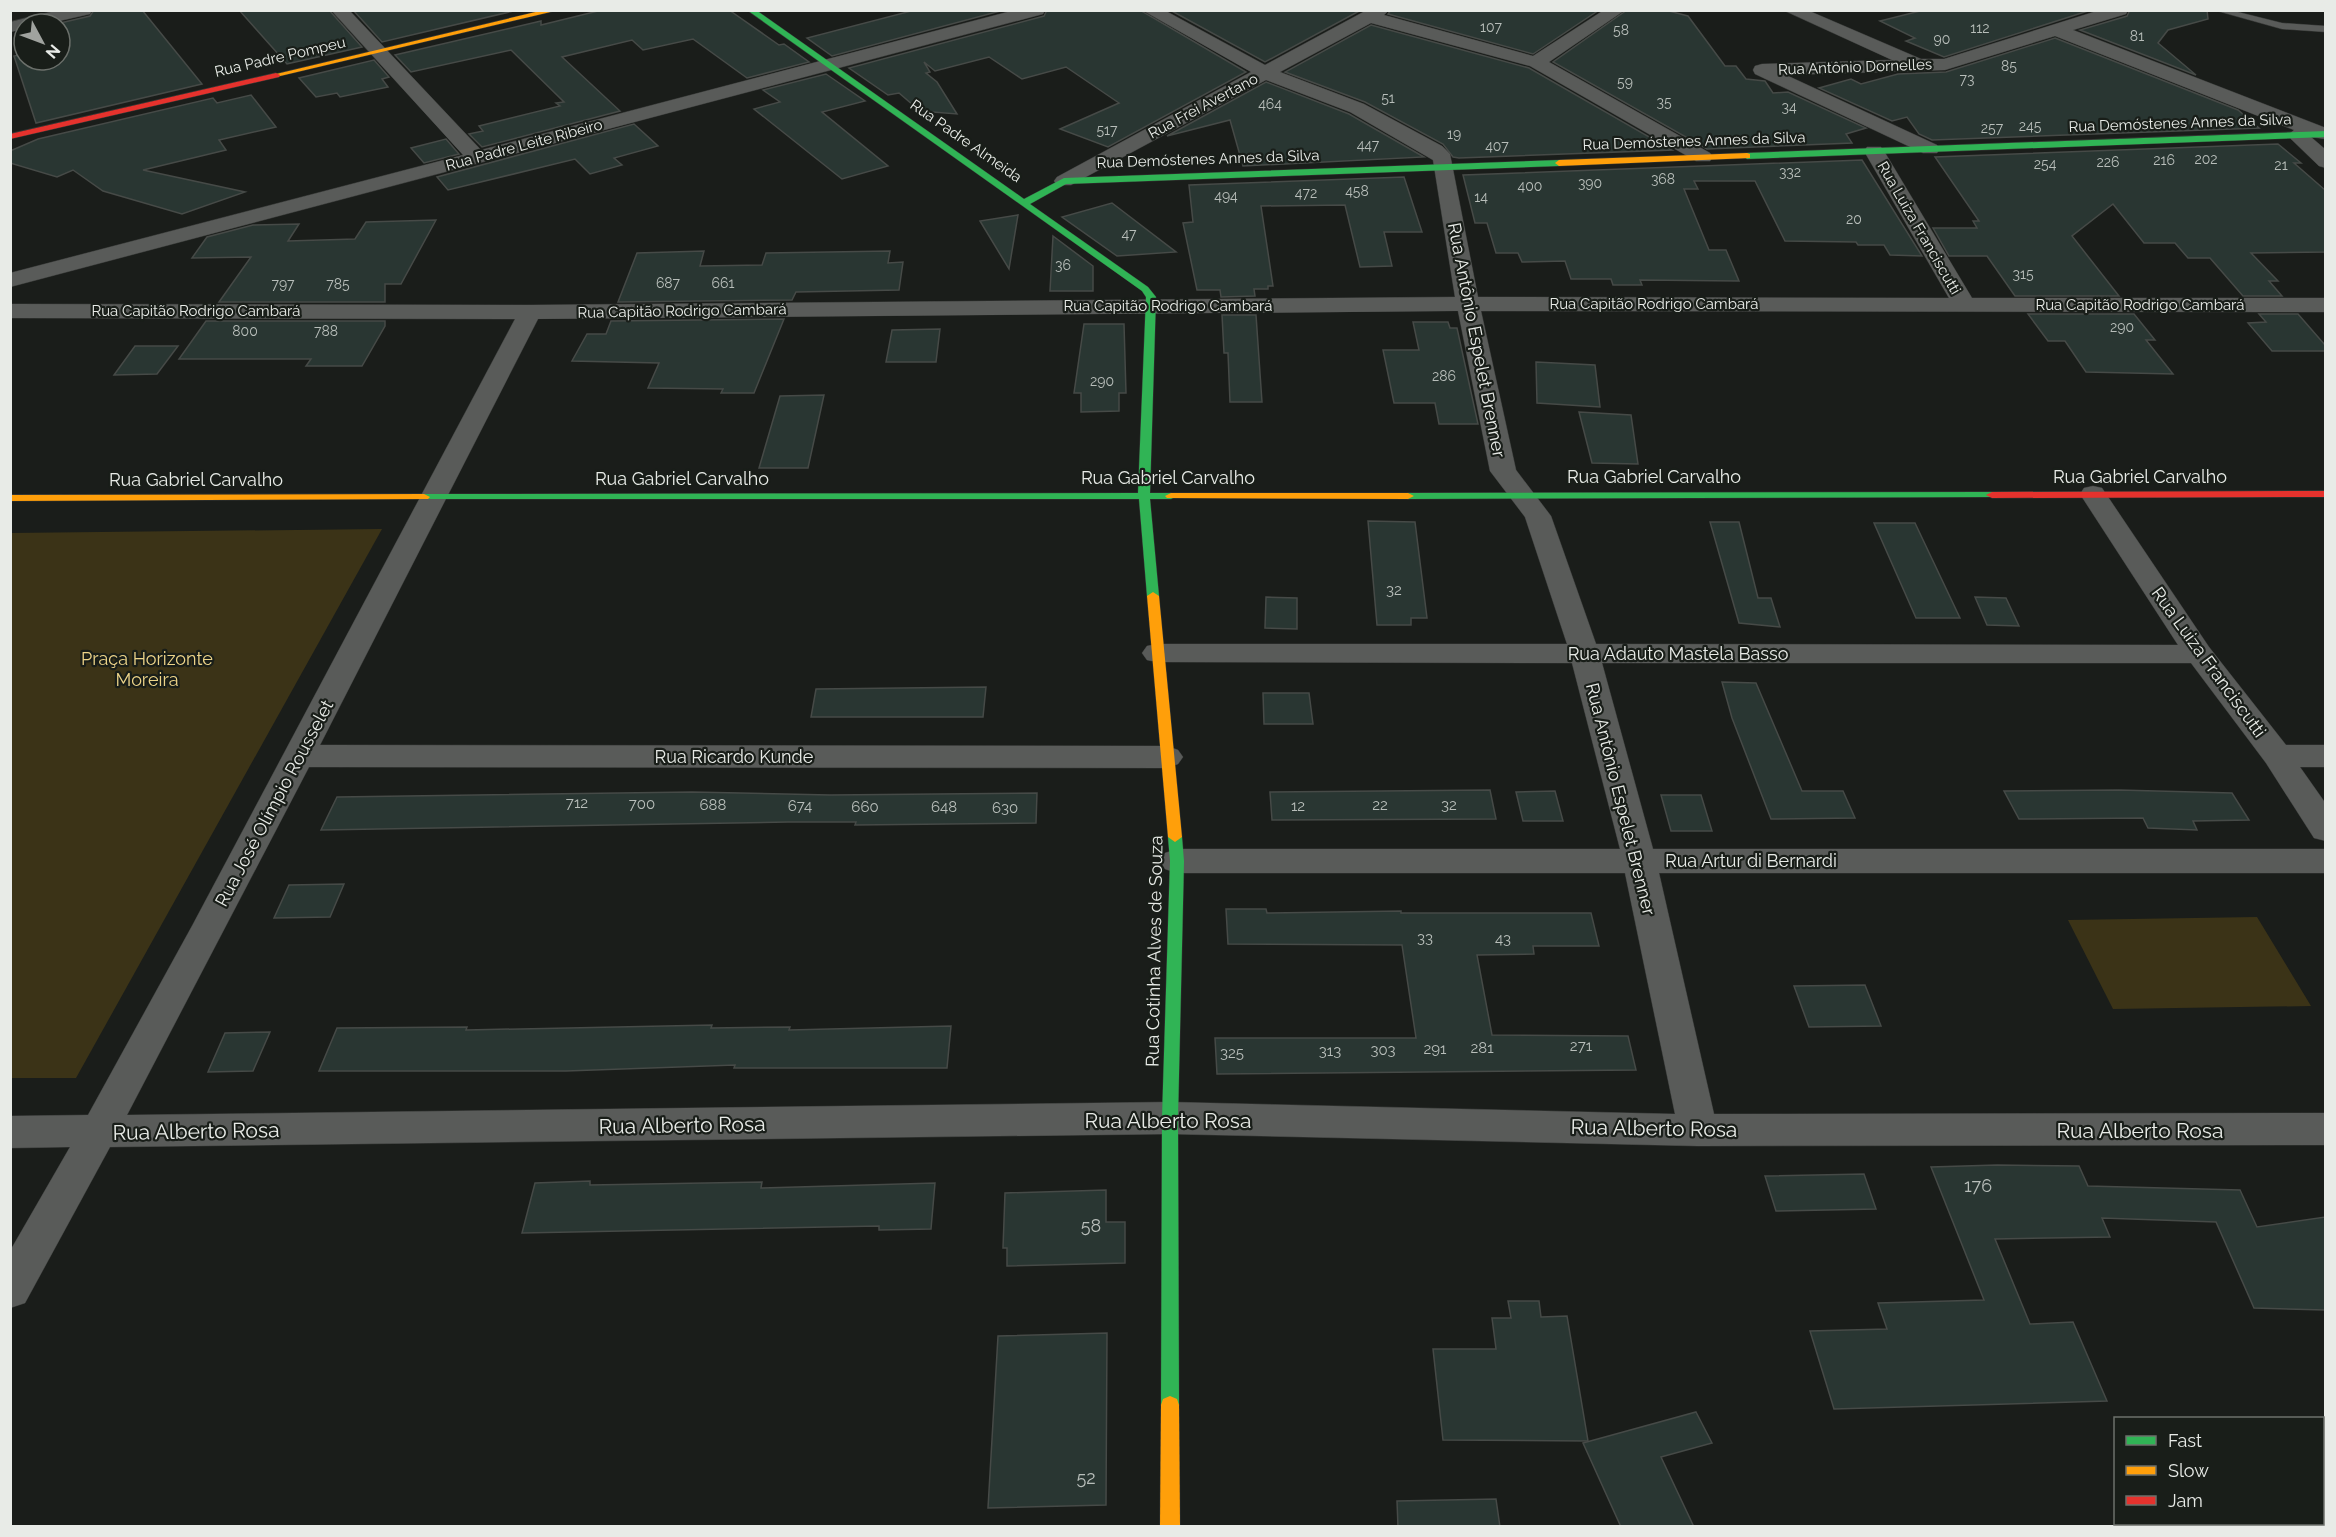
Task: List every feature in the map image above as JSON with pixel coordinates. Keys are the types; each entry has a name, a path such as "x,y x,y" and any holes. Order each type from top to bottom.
{"street":[{"path":"10,27 84,10"},
{"path":"339,10 477,158"},
{"name":"Rua Padre Pompeu","path":"10,137 556,10"},
{"name":"Rua Padre Almeida","path":"750,10 1026,202 1145,289 1151,297 1153,306"},
{"name":"Rua Padre Leite Ribeiro","path":"10,280 1038,10"},
{"path":"1150,10 1266,73 1357,108 1435,150 1443,158 1443,166"},
{"path":"1536,62 1617,10"},
{"path":"1791,10 1923,67"},
{"name":"Rua Antônio Dornelles","path":"1930,149 1754,66 1923,67 1945,64 2120,10"},
{"path":"1376,14 1536,62 1703,157"},
{"name":"Rua Frei Avertano","path":"1026,202 1376,14"},
{"path":"2057,30 2324,134"},
{"name":"Rua Demóstenes Annes da Silva","path":"1064,181 2324,134"},
{"path":"2298,135 2325,162"},
{"name":"Rua Luiza Franciscutti","path":"1874,151 1964,304"},
{"name":"Rua Antônio Espelet Brenner","path":"1443,166 1468,304 1503,471 1538,516 1584,652 1639,859 1698,1130"},
{"name":"Rua Capitão Rodrigo Cambará","path":"10,311 530,312 1468,304 2325,305"},
{"name":"Rua Cotinha Alves de Souza","path":"1153,306 1143,495 1177,861 1170,1118 1170,1527"},
{"name":"Rua José Olímpio Rousselet","path":"10,1290 100,1132 300,756 530,312"},
{"name":"Rua Luiza Franciscutti","path":"2093,494 2199,654 2277,756 2325,830"},
{"name":"Rua Gabriel Carvalho","path":"10,498 2325,494"},
{"name":"Rua Adauto Mastela Basso","path":"1157,653 2199,654"},
{"name":"Rua Ricardo Kunde","path":"300,756 1167,757"},
{"path":"2277,756 2325,756"},
{"name":"Rua Artur di Bernardi","path":"1177,861 1639,859 2325,861"},
{"name":"Rua Alberto Rosa","path":"10,1132 1170,1118 1698,1130 2325,1130"}],"lane":[{"path":"2218,10 2282,26 2325,29"}],"green space":[{"name":"Praça Horizonte Moreira","path":"382,529 76,1078 11,1078 11,533"},
{"path":"2257,917 2311,1006 2113,1009 2068,920"}],"building":[{"path":"94,10 142,10 202,84 36,123 19,72 72,72 72,20 90,16"},
{"path":"239,10 329,10 362,47 287,64"},
{"path":"353,10 518,10 382,42"},
{"path":"602,10 729,10 779,45 784,44 809,62 747,78 693,39 643,50 632,40 562,57 620,111 482,147 469,134 483,131 479,126 560,106 556,103 564,102 511,50 411,72 395,55 541,21 541,25"},
{"path":"915,10 1004,10 832,56 807,38"},
{"path":"1047,10 1140,10 1246,72 1108,147 1060,129 1119,103 1066,67 1022,79 989,57 935,71 924,62 930,72 926,73 937,82 957,114 920,111 899,93 888,95 849,68 1044,16"},
{"path":"1170,10 1361,10 1265,62"},
{"path":"1391,10 1599,10 1533,54 1388,14"},
{"path":"1627,10 1665,10 1688,16 1725,66 1736,66 1746,79 1765,81 1773,93 1788,92 1866,128 1846,134 1852,143 1707,149 1553,62"},
{"path":"1924,10 2091,10 1944,57 1906,41 1915,38 1880,21"},
{"path":"2130,10 2207,10 2208,19 2168,30 2158,43 2196,75 2080,30 2127,16"},
{"path":"1371,25 1529,68 1672,150 1453,157 1443,144 1365,102 1285,72"},
{"path":"2055,38 2238,110 2259,128 1932,140 1919,134 1907,117 1892,121 1819,88 1851,79 1861,84 1898,74 1946,72"},
{"path":"374,60 389,77 382,79 388,87 340,97 337,93 316,97 299,78"},
{"path":"826,74 865,101 822,112 888,166 842,179 754,109 780,102 763,90"},
{"path":"1266,82 1349,114 1424,157 1243,166 1230,120 1167,136"},
{"path":"251,95 276,127 219,140 226,150 143,170 245,192 182,214 103,191 73,170 57,177 10,163 10,151 38,139 213,98 217,103"},
{"path":"634,124 658,146 614,158 622,165 590,174 575,159 448,190 437,177"},
{"path":"446,139 459,154 424,163 411,148"},
{"path":"2278,144 2301,163 2294,163 2325,190 2325,252 2251,253 2278,281 2269,281 2282,296 2243,296 2210,258 2188,258 2175,243 2144,243 2113,204 2072,236 2119,296 2015,296 1987,256 1949,256 1933,228 1977,228 1973,221 1979,221 1935,157"},
{"path":"1862,160 1922,256 1890,255 1884,245 1858,245 1856,242 1785,241 1755,181 1694,181 1698,189 1684,189 1709,250 1726,250 1739,281 1640,280 1642,285 1613,285 1611,279 1571,279 1565,261 1522,262 1518,253 1496,253 1487,223 1475,223 1463,175"},
{"path":"1404,177 1422,232 1384,232 1392,266 1360,267 1345,205 1261,206 1273,286 1268,286 1268,289 1254,289 1255,296 1221,297 1220,290 1197,290 1183,223 1193,222 1189,185"},
{"path":"1112,203 1176,252 1117,256 1062,217"},
{"path":"1018,215 1009,269 980,221"},
{"path":"436,220 401,284 385,284 385,302 219,302 251,257 192,258 207,237 253,225 299,224 288,241 355,239 366,222"},
{"path":"1053,236 1093,266 1093,291 1050,291"},
{"path":"704,251 700,266 762,265 766,253 890,251 888,263 903,262 899,290 796,292 792,300 618,302 637,253"},
{"path":"2028,314 2134,314 2155,340 2146,340 2173,374 2086,372 2065,341 2048,341"},
{"path":"2259,314 2298,314 2325,345 2325,351 2272,351 2248,323 2266,322"},
{"path":"1222,315 1256,315 1262,402 1230,402 1228,353 1224,353"},
{"path":"784,319 754,393 721,393 723,389 648,388 659,363 572,361 587,334 606,334 611,321"},
{"path":"206,321 385,321 385,326 362,366 306,366 311,359 179,359"},
{"path":"1413,322 1448,322 1450,328 1457,328 1478,424 1439,424 1435,403 1394,403 1383,350 1419,350"},
{"path":"1084,324 1124,324 1126,393 1119,393 1119,411 1081,412 1081,393 1074,393"},
{"path":"940,329 936,362 886,362 892,330"},
{"path":"135,346 178,346 157,374 114,375"},
{"path":"1536,362 1595,365 1600,407 1537,403"},
{"path":"824,395 808,468 759,468 780,396"},
{"path":"1579,412 1631,415 1638,464 1592,463"},
{"path":"1368,521 1415,522 1427,618 1411,618 1411,625 1377,625"},
{"path":"1710,522 1739,522 1758,598 1771,598 1780,627 1739,623"},
{"path":"1874,523 1915,523 1960,618 1916,618"},
{"path":"1266,597 1297,598 1297,629 1265,628"},
{"path":"1975,597 2006,598 2019,626 1987,625"},
{"path":"1722,682 1756,683 1802,791 1843,791 1855,818 1771,819 1732,718"},
{"path":"986,687 983,717 811,717 816,689"},
{"path":"1263,693 1309,693 1313,724 1264,724"},
{"path":"1490,790 1496,819 1272,820 1270,792"},
{"path":"2119,790 2232,793 2249,820 2193,821 2197,830 2148,828 2143,818 2019,819 2004,791"},
{"path":"1555,791 1563,821 1523,821 1516,792"},
{"path":"692,792 830,795 1037,793 1036,823 855,825 856,822 788,822 321,830 337,797"},
{"path":"1661,795 1701,795 1712,831 1671,831"},
{"path":"344,884 330,917 274,918 289,885"},
{"path":"1226,909 1266,909 1267,913 1401,911 1401,913 1591,913 1599,946 1533,946 1534,954 1477,955 1492,1035 1628,1036 1636,1070 1217,1074 1215,1038 1416,1038 1402,945 1228,944"},
{"path":"1865,985 1881,1026 1809,1027 1794,986"},
{"path":"712,1025 711,1028 790,1027 789,1030 951,1026 947,1068 734,1068 735,1065 566,1071 319,1071 337,1028 467,1027 466,1030"},
{"path":"270,1032 253,1071 208,1072 225,1033"},
{"path":"2079,1166 2088,1186 2240,1190 2257,1227 2325,1217 2325,1310 2254,1308 2216,1222 2102,1218 2110,1237 1995,1239 2030,1324 2073,1322 2107,1401 1834,1409 1810,1331 1887,1329 1878,1303 1984,1300 1931,1167"},
{"path":"1864,1174 1876,1209 1776,1211 1765,1176"},
{"path":"590,1181 590,1185 762,1182 761,1188 935,1183 931,1229 879,1230 879,1226 522,1233 535,1183"},
{"path":"1106,1190 1106,1222 1125,1222 1125,1263 1007,1266 1007,1248 1003,1248 1005,1193"},
{"path":"1508,1301 1539,1301 1541,1317 1567,1316 1588,1441 1443,1440 1433,1349 1496,1349 1492,1318 1511,1318"},
{"path":"1107,1333 1106,1505 988,1508 998,1336"},
{"path":"1696,1412 1712,1443 1661,1457 1694,1527 1621,1527 1583,1443"},
{"path":"1496,1499 1500,1527 1398,1527 1397,1501"}],"traffic: fast":[{"path":"750,10 1145,289 1151,297 1144,495 1153,596"},
{"path":"1747,156 2326,134"},
{"path":"1026,202 1064,181 1559,163"},
{"path":"1408,496 1992,495"},
{"path":"424,497 1171,496"},
{"path":"1170,1405 1170,1118 1177,861 1175,837"}],"traffic: slow":[{"path":"276,75 556,10"},
{"path":"1559,163 1747,156"},
{"path":"1171,496 1408,496"},
{"path":"10,498 424,497"},
{"path":"1153,596 1175,837"},
{"path":"1170,1405 1170,1526"}],"traffic: jam":[{"path":"10,137 276,75"},
{"path":"1992,495 2326,494"}]}
